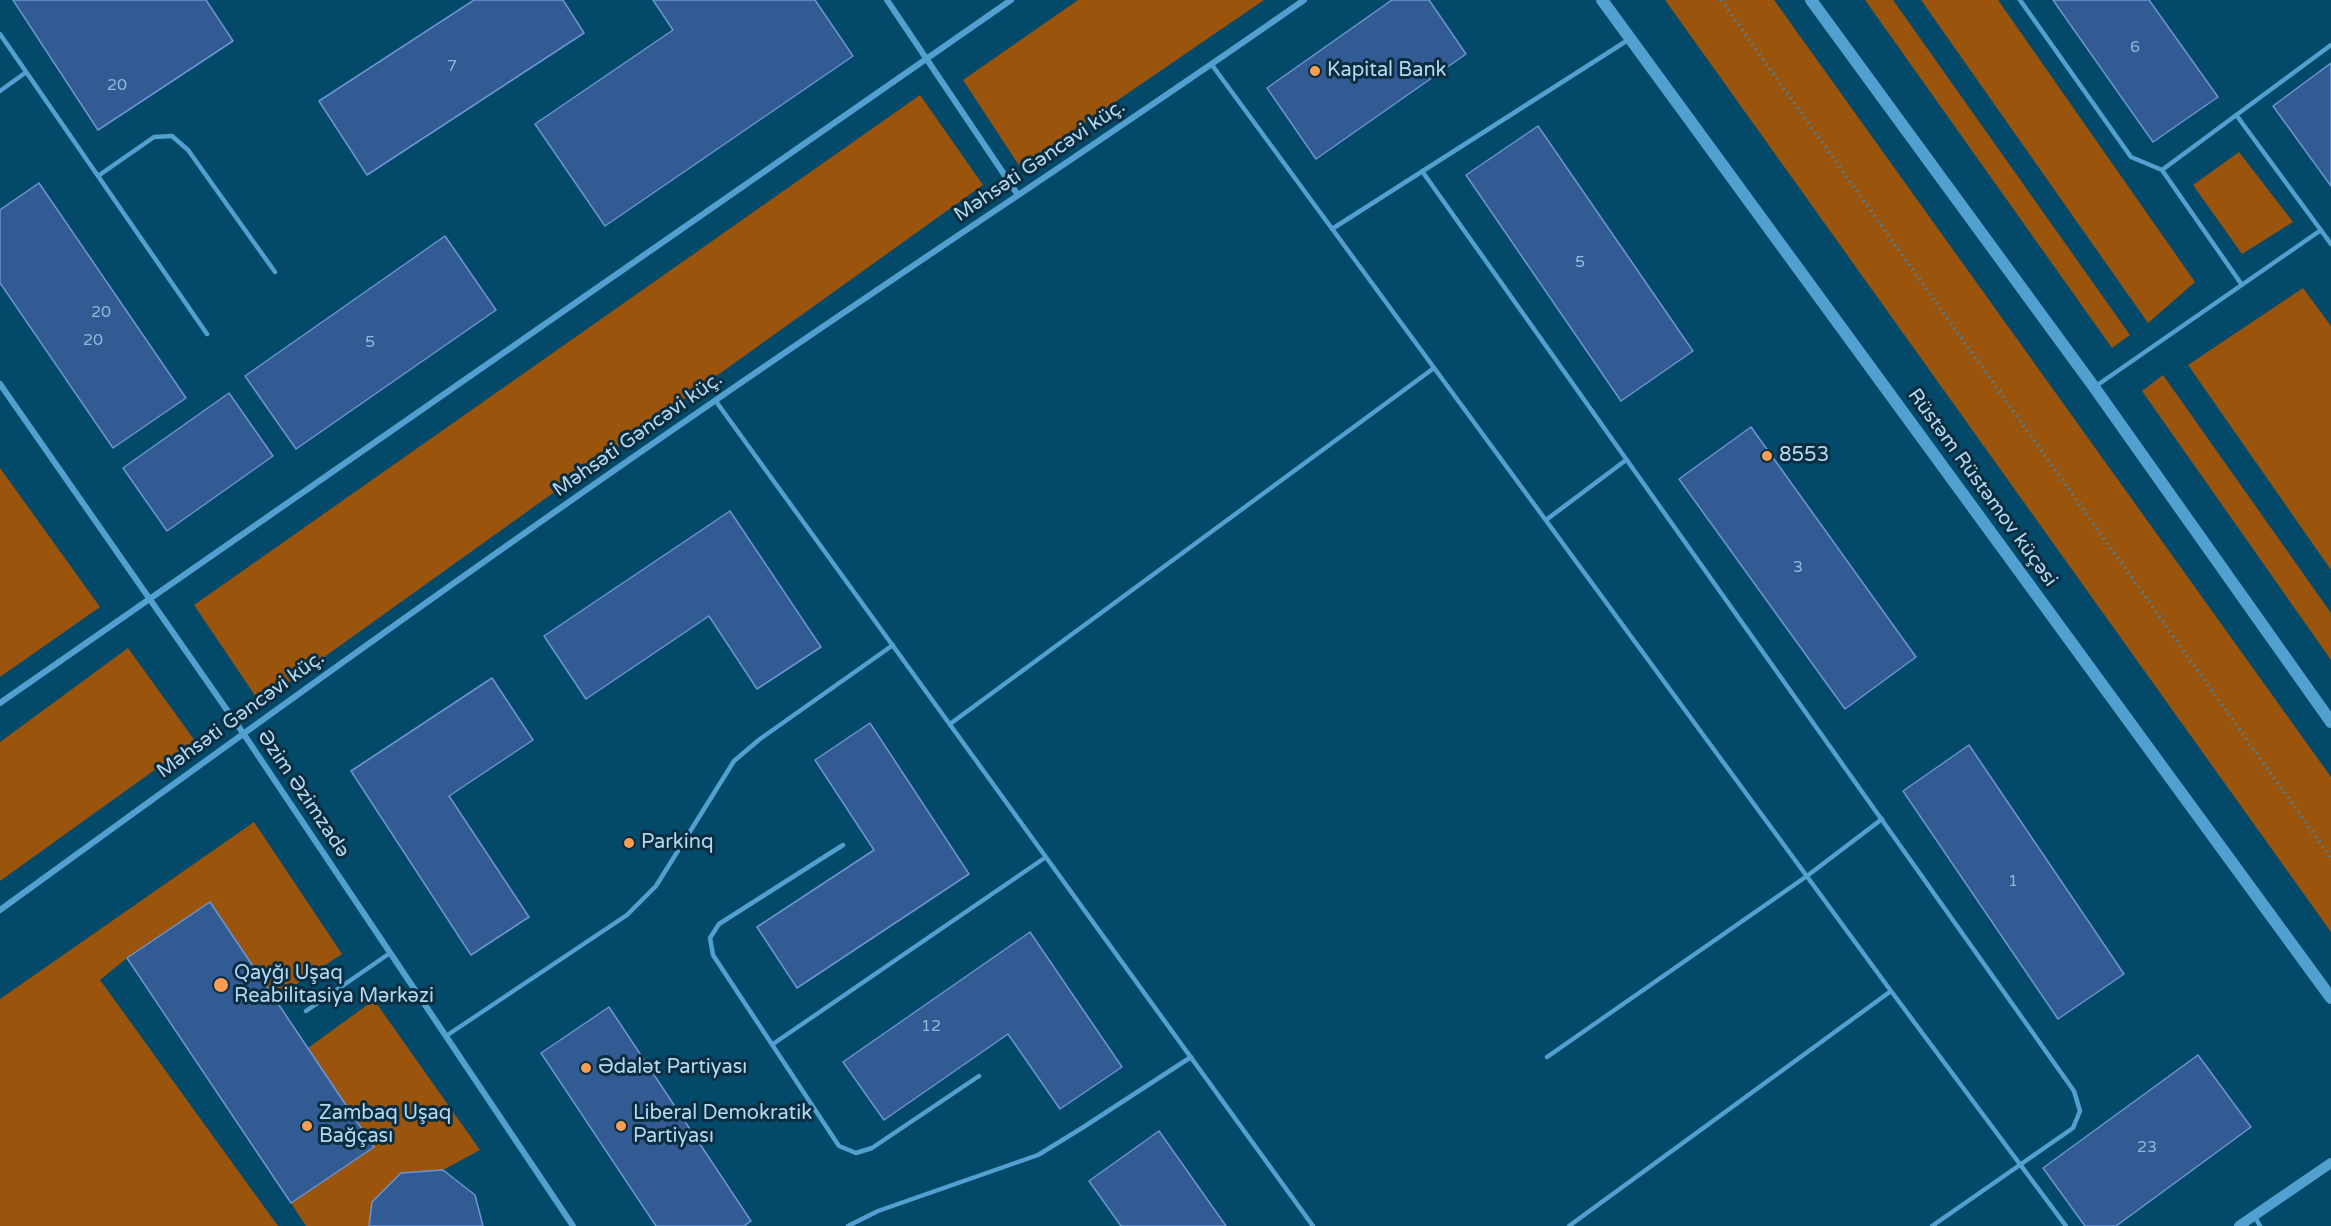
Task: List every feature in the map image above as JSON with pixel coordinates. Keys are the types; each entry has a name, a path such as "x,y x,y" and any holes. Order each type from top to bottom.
{"main road":[{"name":"Rüstəm Rüstəmov küçəsi","path":"1602,0 2331,998"},
{"path":"1811,0 2094,387 2331,723"}],"street":[{"path":"887,0 1018,195"},
{"path":"0,703 1011,0"},
{"name":"Məhsəti Gəncəvi küç.","path":"0,910 243,733 715,400 1212,65 1304,0"},
{"name":"Əzim Əzimzadə","path":"0,384 243,733 573,1226"},
{"path":"2239,1226 2331,1163"}],"lane":[{"path":"2020,0 2131,157 2162,170 2242,285"},
{"path":"0,34 207,334"},
{"path":"1332,229 1631,39"},
{"path":"2162,170 2331,45"},
{"path":"1212,65 2066,1226"},
{"path":"0,91 25,73"},
{"path":"2237,116 2331,244"},
{"path":"98,176 154,137 172,136 188,150 275,272"},
{"path":"1422,171 2074,1091 2080,1111 2073,1128 1932,1226"},
{"path":"2094,387 2321,230"},
{"path":"950,724 1434,368"},
{"path":"715,400 1313,1226"},
{"path":"1546,520 1626,460"},
{"path":"446,1036 627,915 656,886 734,761 760,739 893,645"},
{"path":"1547,1057 1807,876 1882,819"},
{"path":"843,845 719,924 710,938 713,955 839,1146 856,1153 872,1148 979,1076"},
{"path":"773,1044 1046,857"},
{"path":"306,1011 390,953"},
{"path":"1569,1226 1891,991"},
{"path":"848,1226 878,1211 1038,1155 1191,1057"},
{"path":"2254,1215 2260,1226"}],"path":[{"path":"1721,0 2331,858"}],"shaded area":[{"path":"1078,0 1264,0 1020,167 963,80"},
{"path":"1665,0 1774,0 2331,777 2331,932"},
{"path":"1865,0 1893,0 2130,335 2112,348"},
{"path":"1921,0 1998,0 2195,282 2148,323"},
{"path":"920,95 983,185 260,703 194,605"},
{"path":"2239,152 2293,222 2242,254 2193,185"},
{"path":"2303,288 2331,326 2331,570 2188,365"},
{"path":"2163,375 2331,613 2331,660 2142,391"},
{"path":"0,468 100,607 0,677"},
{"path":"128,648 195,741 0,881 0,742"},
{"path":"254,822 342,954 274,999 210,902 127,958 100,980 278,1226 0,1226 0,999"},
{"path":"374,1000 480,1150 443,1170 401,1173 372,1202 369,1226 306,1226 291,1203 373,1147 308,1048"}],"building":[{"path":"13,0 206,0 233,41 98,130"},
{"path":"474,0 563,0 584,33 367,175 319,101"},
{"path":"653,0 815,0 853,56 605,226 535,124 673,30"},
{"path":"1392,0 1429,0 1466,54 1316,159 1267,88"},
{"path":"2053,0 2149,0 2218,97 2153,142"},
{"path":"2331,63 2331,186 2273,106"},
{"path":"1538,126 1693,351 1621,401 1466,175"},
{"path":"39,183 186,398 113,448 0,283 0,210"},
{"path":"445,236 496,310 296,449 245,376"},
{"path":"229,393 273,456 167,531 123,468"},
{"path":"1751,427 1916,657 1845,709 1679,479"},
{"path":"730,511 821,647 757,689 709,616 586,699 544,636"},
{"path":"492,678 533,740 449,796 529,917 471,955 351,771"},
{"path":"870,723 969,874 797,988 757,927 874,850 815,760"},
{"path":"1969,745 2124,974 2058,1019 1903,791"},
{"path":"210,902 374,1147 291,1203 127,958"},
{"path":"1030,932 1122,1067 1060,1109 1008,1034 884,1120 843,1062"},
{"path":"609,1007 751,1221 744,1226 656,1226 541,1053"},
{"path":"2198,1055 2251,1127 2116,1226 2085,1226 2043,1168"},
{"path":"1159,1131 1226,1226 1121,1226 1089,1181"},
{"path":"443,1170 475,1195 483,1226 369,1226 372,1202 401,1173"}],"place":[{"name":"Kapital Bank","path":"1315,71"},
{"name":"8553","path":"1767,456"},
{"name":"Parkinq","path":"629,843"},
{"name":"Qayğı Uşaq Reabilitasiya Mərkəzi","path":"221,985"},
{"name":"Ədalət Partiyası","path":"586,1068"},
{"name":"Zambaq Uşaq Bağçası","path":"307,1126"},
{"name":"Liberal Demokratik Partiyası","path":"621,1126"}]}
